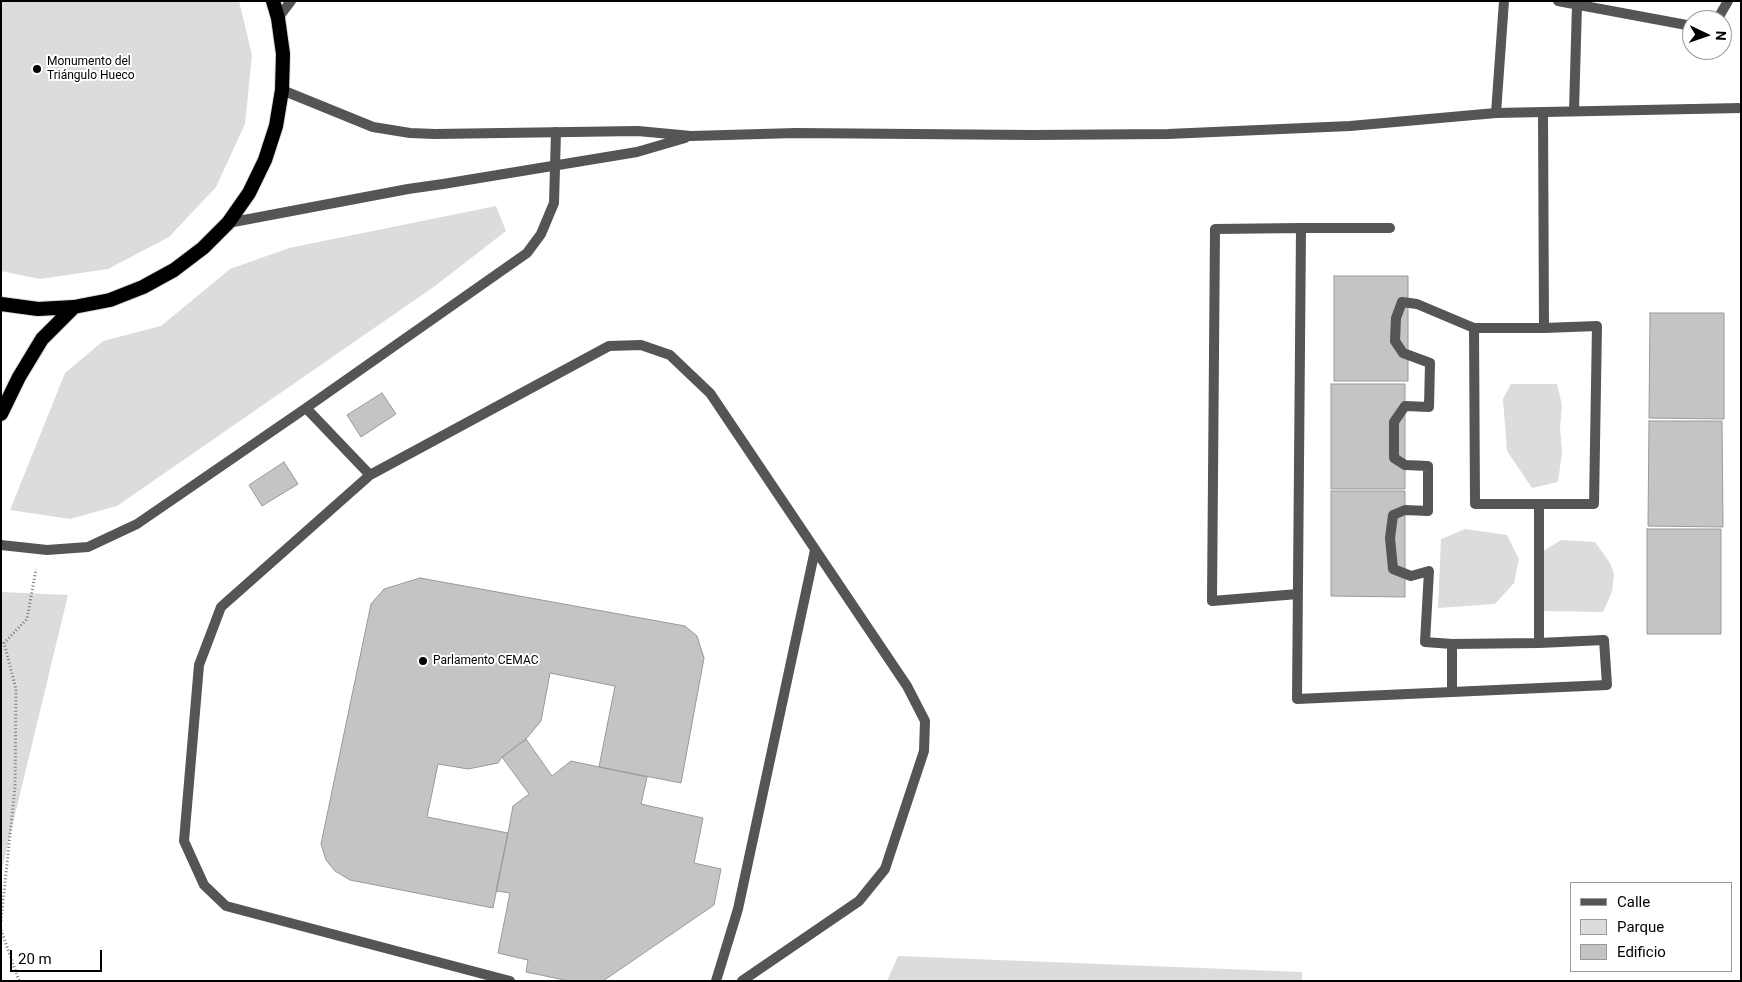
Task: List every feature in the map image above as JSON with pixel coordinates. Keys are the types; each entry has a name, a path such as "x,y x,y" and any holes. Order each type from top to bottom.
{"highway":[{"path":"1,304 38,309 74,307 110,300 167,275 203,248 228,222 249,193 265,160 276,126 282,90 283,54 278,18 273,1"},
{"path":"1,414 19,377 42,339 74,307"}],"street":[{"path":"278,18 291,1"},
{"path":"1496,113 1504,1"},
{"path":"1558,1 1682,24"},
{"path":"1574,111 1577,5"},
{"path":"282,90 373,127 410,133 435,134 638,131 691,136 806,133 1032,136 1168,134 1350,126 1496,113 1741,108"},
{"path":"1543,112 1544,328"},
{"path":"1,545 40,550 88,547 138,524 527,253 541,234 554,203 556,132"},
{"path":"228,222 408,188 637,152 691,136"},
{"path":"1301,228 1297,699 1607,685 1604,640 1452,644 1425,642 1429,571 1411,576 1393,569 1390,538 1393,515 1405,510 1428,511 1428,466 1405,465 1394,458 1394,422 1405,406 1429,407 1430,364 1403,353 1395,341 1396,318 1402,302 1417,304 1474,328 1597,326 1594,504 1475,504 1474,328"},
{"path":"1298,594 1212,601 1215,229 1390,228"},
{"path":"510,981 226,906 204,885 184,841 199,665 221,607 370,475 609,346 641,345 670,355 710,393 907,686 925,722 924,751 885,869 859,901 742,981"},
{"path":"306,408 370,475"},
{"path":"1538,504 1539,643"},
{"path":"716,981 738,908 815,550"},
{"path":"1452,644 1452,692"}],"path":[{"path":"1,921 15,787 16,689 4,643 26,619 40,550"},
{"path":"1,930 19,981"}],"green space":[{"path":"1,1 239,1 252,55 245,124 216,187 169,237 108,269 40,279 1,271"},
{"path":"496,206 506,231 435,286 117,506 70,519 10,510 65,373 103,341 161,326 230,269 289,248"},
{"path":"1511,384 1557,384 1562,405 1560,428 1562,453 1558,482 1532,488 1507,451 1503,399"},
{"path":"1465,529 1507,535 1519,559 1514,583 1495,604 1438,608 1441,539"},
{"path":"1561,540 1595,542 1610,563 1614,574 1612,592 1603,612 1542,611 1542,552"},
{"path":"1,592 68,595 1,873"},
{"path":"898,956 1302,972 1302,981 887,981"}],"building":[{"path":"1334,276 1408,276 1408,381 1334,381"},
{"path":"1650,313 1724,313 1724,419 1649,418"},
{"path":"1331,384 1405,384 1405,489 1331,489"},
{"path":"382,393 396,414 361,437 347,415"},
{"path":"1649,421 1722,421 1723,527 1648,526"},
{"path":"284,462 298,484 262,506 249,485"},
{"path":"1331,491 1405,491 1405,597 1331,596"},
{"path":"1647,529 1721,529 1721,634 1647,634"},
{"path":"420,578 685,626 697,636 704,658 681,783 599,767 615,686 550,673 541,721 526,739 502,757 498,763 468,769 438,764 427,817 508,833 493,908 350,880 335,871 326,860 321,844 371,604 384,589"},
{"path":"526,739 552,776 571,761 647,777 641,804 703,818 694,863 721,869 714,905 603,981 569,981 526,972 528,960 498,953 510,893 496,891 513,806 529,794 502,757"}],"place":[{"name":"Monumento del Triángulo Hueco","path":"37,69"},
{"name":"Parlamento CEMAC","path":"423,661"}]}
